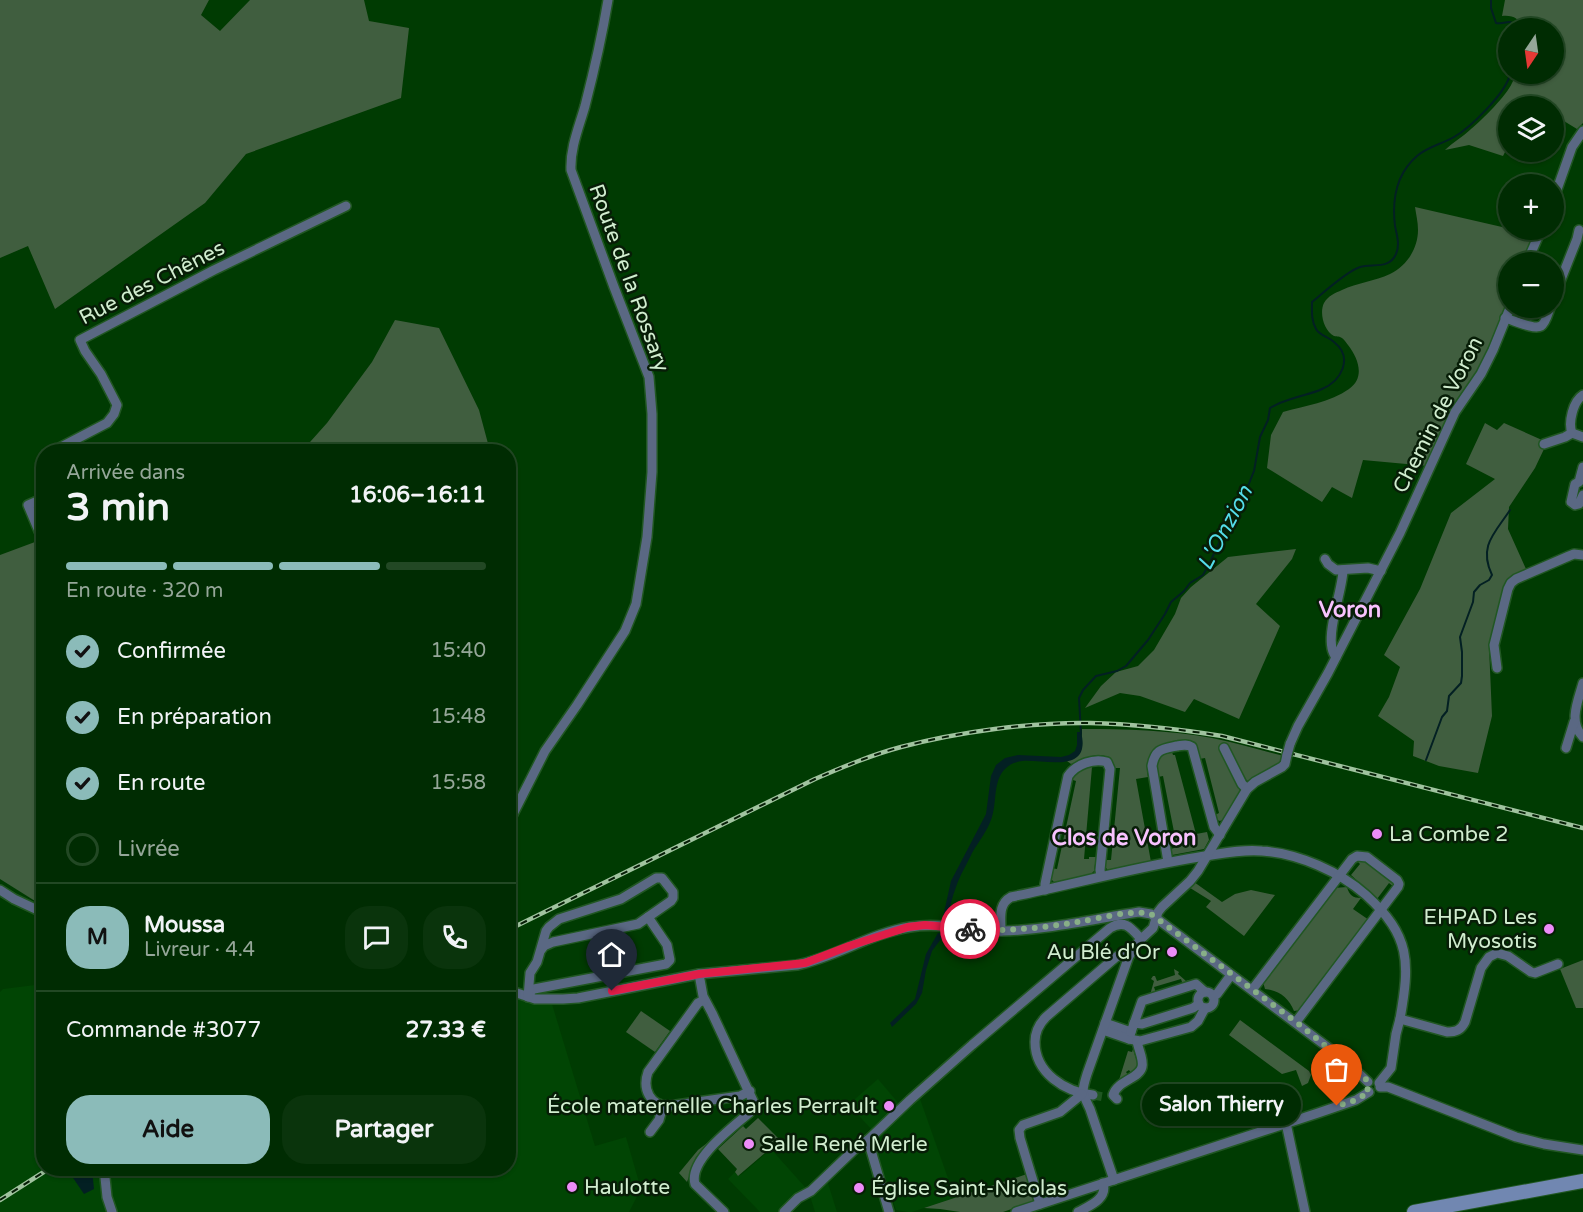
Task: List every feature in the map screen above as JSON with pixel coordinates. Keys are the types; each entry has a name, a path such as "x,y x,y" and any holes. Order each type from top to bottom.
{"main road":[{"path":"1414,1212 1583,1181"}],"street":[{"name":"Route de la Rossary","path":"516,808 544,751 625,631 636,604 647,537 652,472 652,414 649,377 571,170 571,158 608,0"},
{"path":"1562,174 1572,147 1583,131"},
{"name":"Rue des Chênes","path":"67,444 107,423 117,405 80,340 214,270 346,206"},
{"path":"1564,272 1579,230"},
{"path":"1505,318 1533,327 1542,326 1546,318"},
{"name":"Chemin de Voron","path":"1247,789 1285,764 1298,726 1381,571 1455,412 1493,350 1505,318"},
{"path":"1572,433 1570,424 1576,401 1583,395"},
{"path":"1544,444 1572,433 1583,437"},
{"path":"1583,467 1581,483 1575,484 1571,502 1575,505 1579,504 1583,495"},
{"path":"36,502 28,505 36,524"},
{"path":"1497,668 1494,645 1511,583 1574,554 1583,555 1583,564"},
{"path":"1325,559 1334,569 1368,568 1381,571"},
{"path":"1336,657 1332,645 1333,622 1343,570"},
{"path":"1566,748 1583,683"},
{"path":"1574,719 1583,737"},
{"path":"1168,862 1152,766 1160,750 1188,745 1192,747 1214,827 1220,835"},
{"path":"1040,1204 1020,1138 1020,1128 1060,1112 1082,1094 1129,956 1141,939 1153,928 1162,908 1190,881 1247,789 1242,784 1224,748"},
{"path":"1045,890 1068,776 1077,767 1100,760 1107,762 1110,769 1101,876"},
{"path":"1001,931 1001,910 1006,900 1011,897 1101,876 1244,850 1288,855 1309,862 1339,875 1357,888 1387,916 1397,933 1405,959 1405,989 1391,1068 1380,1085"},
{"path":"1252,990 1352,859 1360,855 1367,857 1397,880 1398,887 1296,1022"},
{"path":"528,995 530,973 537,962 546,931 554,922 621,899 660,877 673,892 673,898 643,922 553,942 541,950"},
{"path":"0,890 14,900 36,910"},
{"path":"516,992 547,1000 578,998 699,974 797,965 903,929 925,925 1001,931 1074,923 1139,912 1151,914 1296,1022 1357,1071 1369,1087"},
{"path":"528,995 534,989 668,962 670,956 667,945 648,917"},
{"path":"784,1212 798,1198 811,1191 972,1045 1114,926 1126,925 1141,939"},
{"path":"1400,1019 1447,1032 1458,1030 1465,1022 1481,968 1485,961 1494,954 1500,953 1508,956 1535,973 1558,964"},
{"path":"1093,1095 1082,1094 1059,1083 1042,1068 1035,1048 1036,1030 1046,1017 1116,957 1123,954 1129,956"},
{"path":"699,974 704,1000 754,1103 752,1110 704,1154 694,1179 695,1184 724,1212"},
{"path":"1209,994 1217,994 1231,975"},
{"path":"1112,1098 1116,1088 1138,1073 1142,1067 1133,1034 1142,1001 1196,984 1209,994 1213,1004 1210,1007 1193,1008 1142,1024 1133,1034"},
{"path":"704,1000 698,1002 648,1072 645,1083 648,1094 663,1106 740,1096 750,1091"},
{"path":"1104,1027 1133,1034 1167,1033 1194,1025 1204,1012 1202,1006"},
{"path":"1163,1017 1167,1033"},
{"path":"1016,1212 1356,1100 1373,1080 1380,1085 1516,1137 1583,1150"},
{"path":"1082,1094 1090,1109 1114,1180"},
{"path":"650,1132 659,1120 663,1106"},
{"path":"1286,1123 1304,1208"},
{"path":"868,1140 889,1212"},
{"path":"105,1176 107,1197 112,1212"},
{"path":"1078,1212 1101,1198 1104,1191 1103,1183"}],"shaded area":[{"path":"0,0 209,0 201,15 220,31 250,0 364,0 369,21 409,28 401,98 246,154 205,203 55,309 28,246 0,258"},
{"path":"1505,0 1583,0 1583,123 1577,129 1564,121 1564,96 1503,96 1511,84 1564,84 1564,18 1502,16"},
{"path":"1498,102 1498,154 1469,145 1445,150 1468,132"},
{"path":"1415,207 1498,226 1498,240 1531,240 1526,252 1498,252 1498,318 1501,318 1489,352 1428,466 1363,460 1352,498 1332,487 1322,502 1267,468 1271,435 1283,412 1334,397 1354,385 1359,374 1355,356 1343,339 1330,334 1322,317 1323,307 1334,294 1390,274 1402,266 1414,250 1418,224"},
{"path":"395,320 439,328 479,410 488,444 308,444 327,423 372,362"},
{"path":"1485,423 1497,430 1504,423 1542,440 1544,449 1535,468 1509,507 1508,529 1526,569 1513,576 1505,586 1489,646 1492,716 1478,773 1439,766 1413,756 1414,741 1378,716 1389,697 1400,667 1384,655 1420,589 1451,513 1495,479 1466,464"},
{"path":"36,542 36,902 0,879 0,555"},
{"path":"1296,549 1292,559 1256,604 1280,626 1239,719 1194,699 1185,712 1140,696 1120,693 1085,708 1101,686 1116,672 1138,666 1154,650 1175,614 1181,598 1228,557"},
{"path":"1082,729 1147,730 1196,735 1284,756 1279,764 1247,781 1226,744 1220,746 1241,788 1224,819 1220,821 1215,815 1219,813 1205,758 1199,759 1194,743 1189,741 1154,750 1148,763 1148,777 1136,779 1151,862 1109,871 1105,860 1111,860 1120,768 1114,768 1107,757 1101,755 1071,764 1067,761 1078,755 1082,748"},
{"path":"1172,752 1175,755 1196,834 1207,832 1209,840 1204,849 1172,855 1171,849 1177,847 1163,776 1158,777 1157,767 1159,757"},
{"path":"1085,767 1092,767 1084,859 1096,857 1094,871 1090,875 1055,883 1051,879 1051,868 1057,869 1076,781 1070,779"},
{"path":"1364,859 1394,881 1394,887 1389,883 1377,899 1351,875 1360,864 1356,860"},
{"path":"1194,882 1222,902 1235,894 1251,890 1275,895 1244,936 1206,907 1211,901 1187,886"},
{"path":"1347,887 1352,896 1361,898 1353,909 1369,920 1301,1010 1294,1011 1289,1002 1279,993 1265,989 1263,982 1334,888"},
{"path":"1583,960 1583,1008 1576,1008 1560,969"},
{"path":"1174,969 1186,981 1190,981 1183,985 1181,979 1154,987 1156,993 1150,995 1153,976 1157,981 1175,975"},
{"path":"36,985 36,1176 516,1176 516,998 552,1004 595,1146 626,1137 641,1189 629,1212 0,1212 0,992 3,989"},
{"path":"641,1011 670,1031 655,1052 626,1032"},
{"path":"1240,1020 1309,1071 1311,1075 1308,1083 1302,1086 1296,1070 1282,1074 1229,1035"},
{"path":"1133,1049 1139,1068 1131,1073 1129,1070 1126,1072 1128,1075 1119,1080 1128,1051 1132,1052"},
{"path":"878,1079 900,1105 872,1130 850,1106"},
{"path":"919,1096 955,1198 908,1212 896,1210 875,1147 879,1131"},
{"name":"Salle René Merle","path":"758,1118 780,1140 738,1176 735,1172 737,1169 718,1149 743,1126 746,1129"},
{"path":"719,1134 696,1157 687,1182 679,1173 698,1150"},
{"path":"771,1149 805,1187 780,1212 760,1212 728,1179 735,1172 738,1176 742,1174"},
{"path":"1027,1174 1035,1201 1003,1212 960,1212 924,1208"},
{"path":"827,1180 837,1212 815,1212 810,1196"}],"water":[{"path":"1077,732 1081,732 1083,746 1080,754 1073,760 1064,762 1019,761 1013,763 1001,774 990,822 959,878 947,918 943,917 951,881 986,814 991,776 996,765 1005,758 1018,755 1061,757 1069,755 1075,751"},
{"path":"938,933 944,935 932,951 922,993 916,1004 892,1027 890,1023 915,999 926,954"},
{"path":"72,1176 93,1176 94,1189 84,1194"}],"waterway":[{"name":"L'Onzion","path":"1491,0 1491,8 1496,23 1498,23"},
{"name":"L'Onzion","path":"1081,734 1079,698 1083,690 1096,676 1117,671 1126,666 1148,640 1171,602 1190,583 1203,575 1239,496 1248,486 1270,408 1322,389 1335,381 1343,368 1343,355 1340,348 1316,329 1312,302 1355,269 1385,264 1393,259 1398,244 1394,217 1395,198 1404,171 1421,153 1454,137 1478,118 1506,84"},
{"path":"1426,760 1442,717 1447,711 1449,696 1461,683 1460,637 1473,602 1474,592 1492,575 1487,556 1490,540 1510,510"}],"tunnel":[{"path":"1093,1095 1104,1097"}],"railway":[{"path":"516,926 815,779 868,757 923,742 1019,726 1067,723 1106,724 1156,727 1222,736 1583,828"},
{"path":"0,1200 38,1176"}],"way so far":[{"path":"970,929 1012,930 1139,912 1151,914 1296,1022 1364,1077 1368,1082 1369,1092 1356,1100 1337,1106"}],"place":[{"name":"La Combe 2","path":"1377,834"},
{"name":"EHPAD Les Myosotis","path":"1549,929"},
{"name":"Au Blé d'Or","path":"1172,952"},
{"name":"École maternelle Charles Perrault","path":"889,1106"},
{"name":"Salon Thierry","path":"1337,1106"},
{"name":"Salle René Merle","path":"749,1144"},
{"name":"Haulotte","path":"572,1187"},
{"name":"Église Saint-Nicolas","path":"859,1188"}],"district":[{"name":"Voron","path":"1350,610"},
{"name":"Clos de Voron","path":"1124,838"}],"route":[{"path":"612,991 699,974 797,965 908,927 925,925 970,929"}]}
